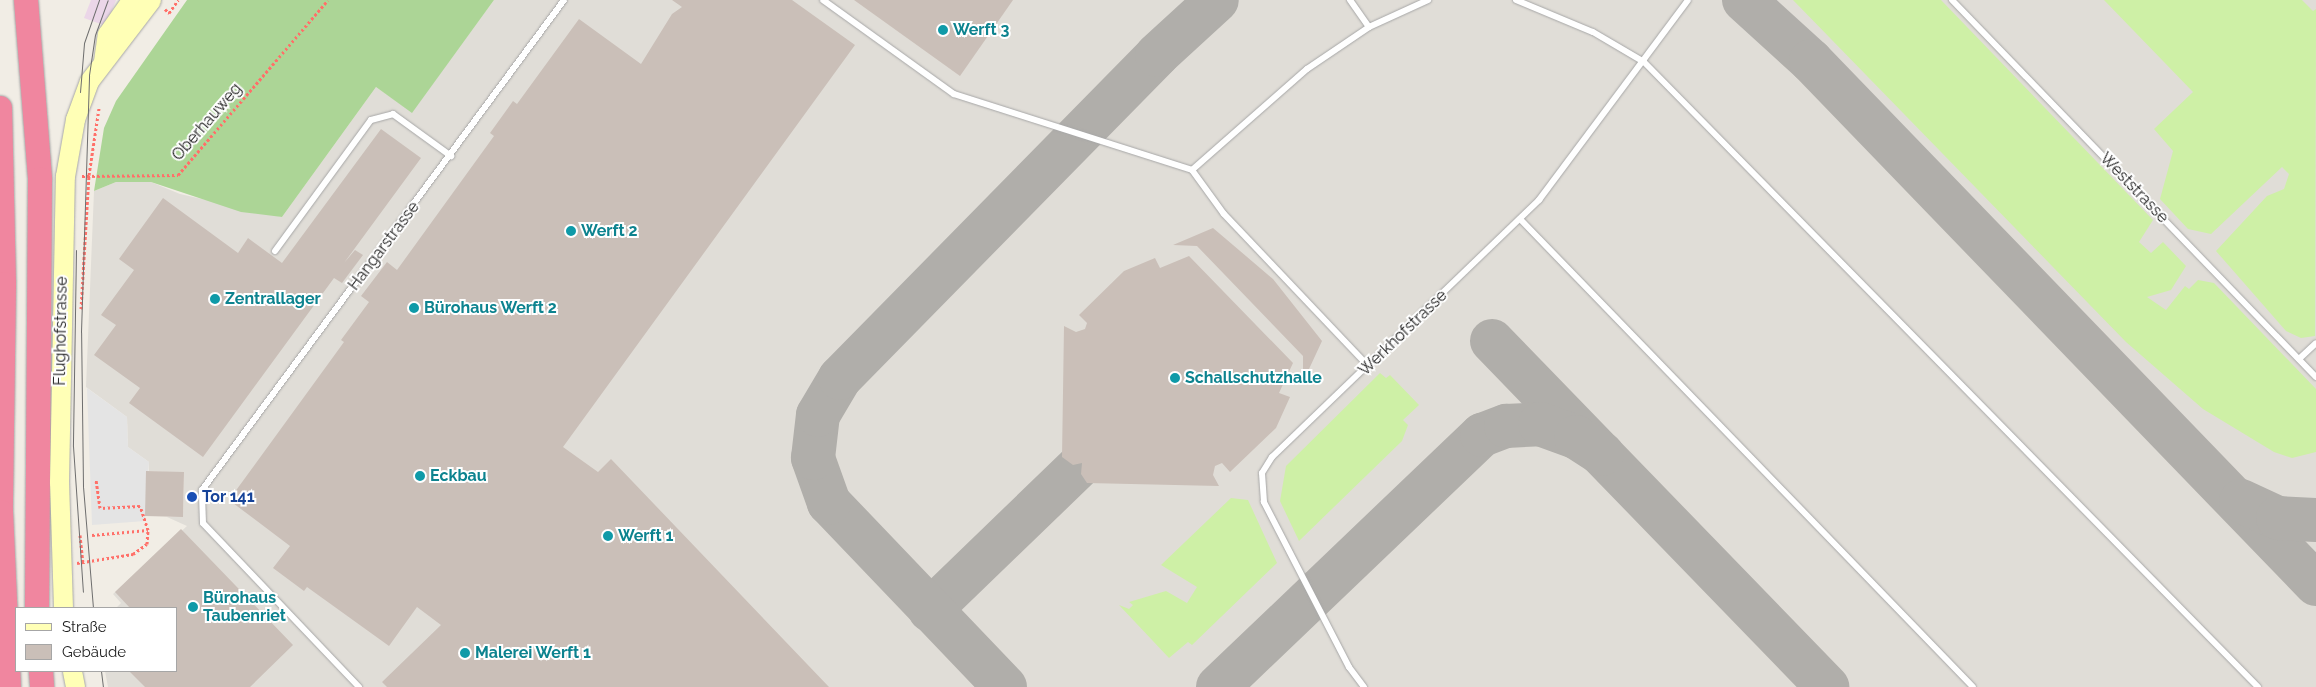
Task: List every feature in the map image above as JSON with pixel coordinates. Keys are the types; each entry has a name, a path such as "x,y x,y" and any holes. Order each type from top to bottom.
{"highway":[{"path":"26,0 40,179 37,607"},
{"path":"0,108 4,284 1,512 9,687"},
{"path":"40,672 42,687"}],"main road":[{"path":"104,61 107,34 132,0"},
{"name":"Flughofstrasse","path":"63,607 58,482 65,176 75,119 89,81 104,61 158,5"},
{"path":"72,672 75,687"}],"lane":[{"name":"Hangarstrasse","path":"359,687 203,523 202,490 451,156 564,0"},
{"path":"823,0 954,94 1192,170 1224,214 1369,367"},
{"path":"1350,0 1369,27"},
{"path":"1192,170 1282,88 1369,27 1428,0"},
{"path":"1516,0 1593,32 1644,62 2258,687"},
{"name":"Werkhofstrasse","path":"1364,687 1349,667 1264,502 1260,482 1272,458 1369,367 1520,219 1557,178 1688,0"},
{"name":"Weststrasse","path":"1952,0 2316,377"},
{"path":"275,251 371,120 393,114 451,156"},
{"path":"1520,219 1973,687"},
{"path":"2299,359 2316,343"}],"path":[{"path":"164,0 158,5 170,13 178,0"},
{"name":"Oberhauweg","path":"65,176 178,175 328,0"},
{"path":"81,313 89,176 102,98"},
{"path":"74,564 133,554 147,544 148,530 140,506 100,508 96,479"},
{"path":"92,534 148,530"},
{"path":"80,535 82,562"},
{"path":"73,536 74,545"},
{"path":"74,554 75,572"}],"shaded area":[{"path":"91,0 116,0 106,26 84,18"},
{"path":"494,0 2316,0 2316,687 108,687 105,672 178,672 178,607 117,607 121,603 113,594 187,526 167,517 183,516 184,473 149,471 149,462 128,447 127,417 86,387 94,191 116,182 151,182 180,194 282,217 376,87 412,112"},
{"path":"87,388 127,417 128,447 149,462 145,521 92,525"}],"green space":[{"path":"187,0 494,0 412,113 376,87 282,217 241,212 151,182 116,182 94,191 104,128 116,101"},
{"path":"1793,0 1941,0 2153,220 2139,242 2151,253 2163,242 2186,266 2171,290 2147,297 2166,310 2185,286 2189,289 2198,280 2214,283 2316,389 2316,452 2292,458 2274,452 2203,409 2126,342"},
{"path":"2104,0 2302,0 2313,11 2316,9 2315,336 2301,338 2286,331 2216,251 2267,196 2284,189 2289,174 2282,167 2211,234 2188,229 2160,199 2173,151 2154,129 2193,92"},
{"path":"1380,373 1386,378 1390,375 1419,405 1403,420 1408,425 1402,441 1299,541 1280,501 1286,466"},
{"path":"1231,498 1248,500 1277,563 1192,645 1188,642 1169,658 1119,605 1129,609 1133,605 1129,602 1166,591 1187,603 1197,587 1161,565"}],"building":[{"path":"672,0 792,0 855,45 563,447 598,472 611,459 829,687 387,687 382,682 441,625 417,607 389,646 307,587 304,591 273,568 290,546 229,500 344,342 341,340 369,302 361,296 387,262 397,270 494,136 490,133 513,101 517,104 579,19 641,64 672,14 682,7"},
{"name":"Werft 3","path":"854,0 1013,0 960,76"},
{"name":"Zentrallager","path":"381,129 421,158 344,263 355,250 363,255 342,283 334,278 203,457 129,403 140,388 94,355 116,325 101,315 134,270 119,259 163,198 238,253 248,238 282,263"},
{"name":"Schallschutzhalle","path":"1213,228 1273,279 1322,341 1303,382 1303,356 1197,246 1173,245"},
{"name":"Schallschutzhalle","path":"1189,256 1293,363 1279,393 1290,397 1276,428 1230,472 1222,463 1215,466 1213,475 1219,486 1087,483 1081,474 1082,463 1073,465 1062,457 1064,326 1076,332 1085,329 1087,323 1079,315 1124,271 1155,258 1160,268"},
{"path":"146,471 184,472 183,517 145,516"},
{"name":"Bürohaus Taubenriet","path":"181,529 293,645 250,687 145,687 130,672 178,672 178,607 129,607 115,592"}],"taxiway":[{"path":"1005,687 829,503 813,458 818,415 840,378 1157,55 1217,0"},
{"path":"1744,0 1811,61 2316,584"},
{"path":"1492,341 1827,687"},
{"path":"930,610 1125,422"},
{"path":"1218,687 1482,435 1506,426 1540,424 1576,437 1602,454"},
{"path":"2241,501 2278,518 2316,520"}],"tram line":[{"path":"80,92 84,43 99,0"},
{"path":"93,607 83,487 81,332 89,75 95,35 108,0"},
{"path":"76,250 73,446 83,592"},
{"path":"101,672 103,687"}],"place":[{"name":"Werft 3","path":"943,30"},
{"name":"Werft 2","path":"571,231"},
{"name":"Zentrallager","path":"215,299"},
{"name":"Bürohaus Werft 2","path":"414,308"},
{"name":"Schallschutzhalle","path":"1175,378"},
{"name":"Eckbau","path":"420,476"},
{"name":"Tor 141","path":"192,497"},
{"name":"Werft 1","path":"608,536"},
{"name":"Bürohaus Taubenriet","path":"193,607"},
{"name":"Malerei Werft 1","path":"465,653"}]}
